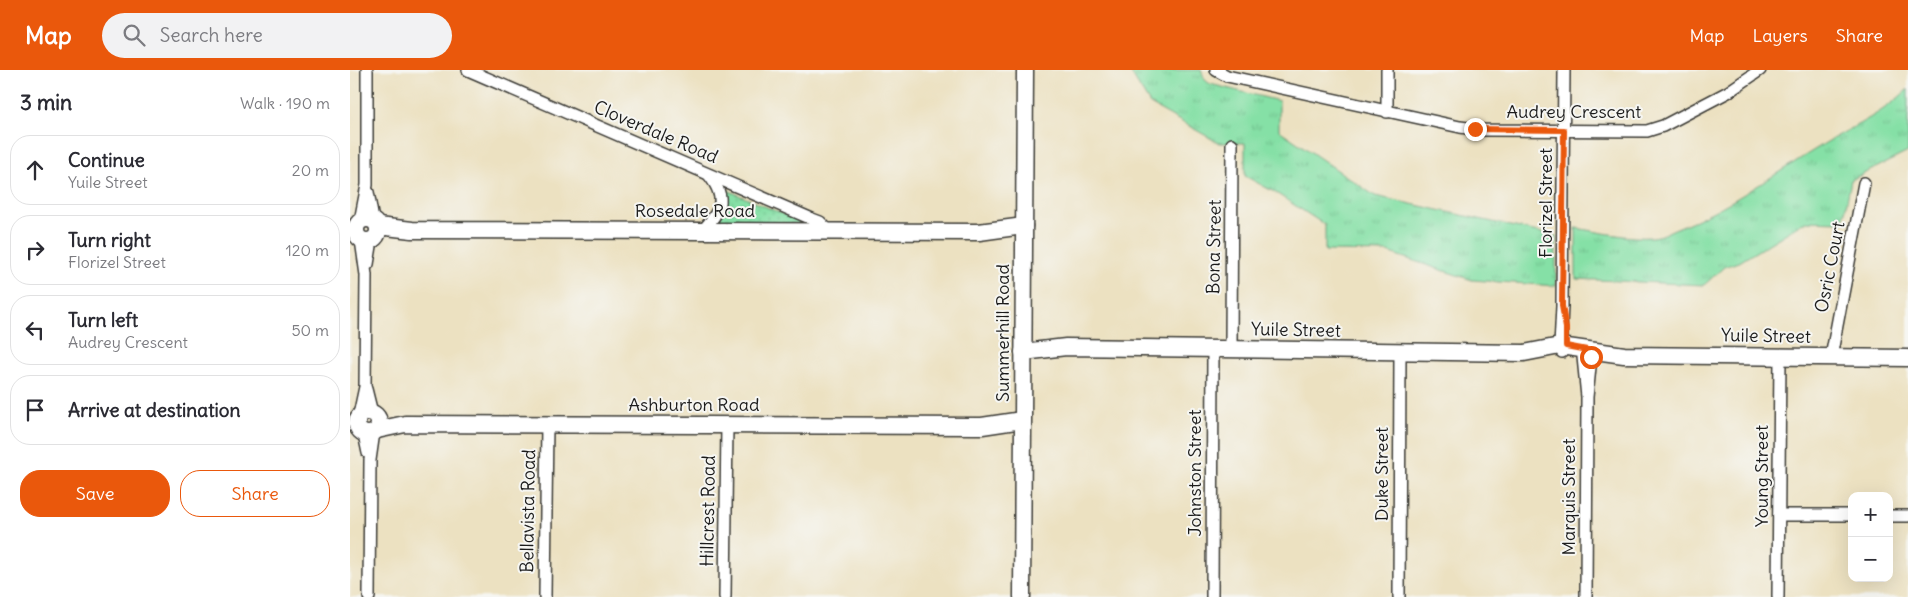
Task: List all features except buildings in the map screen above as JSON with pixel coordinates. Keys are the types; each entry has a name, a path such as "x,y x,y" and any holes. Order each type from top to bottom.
{"street":[{"path":"367,70 367,185 363,230 366,275 364,423 370,460 369,597"},
{"name":"Cloverdale Road","path":"468,70 820,222 828,231"},
{"name":"Summerhill Road","path":"1022,597 1025,70"},
{"name":"Audrey Crescent","path":"1216,70 1227,76 1467,128 1564,130 1653,130 1742,84 1760,70"},
{"path":"1387,70 1387,112"},
{"name":"Florizel Street","path":"1563,348 1564,70"},
{"path":"1740,70 1742,84"},
{"name":"Bona Street","path":"1230,349 1232,144"},
{"path":"702,230 718,213 720,206 720,194 717,184 708,174"},
{"name":"Osric Court","path":"1831,357 1864,183"},
{"name":"Rosedale Road","path":"363,230 1024,232"},
{"name":"Yuile Street","path":"1023,346 1524,353 1544,356 1563,348 1587,355 1606,357 1624,355 1908,358"},
{"name":"Johnston Street","path":"1212,597 1213,349"},
{"name":"Duke Street","path":"1399,597 1400,351"},
{"name":"Marquis Street","path":"1586,597 1587,355"},
{"name":"Young Street","path":"1778,597 1780,356"},
{"name":"Ashburton Road","path":"364,423 1022,426"},
{"name":"Bellavista Road","path":"545,597 546,424"},
{"name":"Hillcrest Road","path":"724,597 727,425"},
{"path":"1779,515 1848,516"},
{"path":"1893,516 1908,516"}],"green space":[{"path":"1129,70 1201,70 1205,80 1210,84 1279,101 1279,130 1375,196 1556,236 1556,286 1472,280 1387,252 1325,251 1325,225 1276,193 1245,176 1245,143 1219,143 1150,104"},
{"path":"1908,89 1908,152 1851,180 1843,222 1806,221 1741,261 1724,267 1704,285 1576,279 1576,228 1634,237 1655,237 1665,234 1714,211 1750,190 1876,114"},
{"path":"725,189 799,221 800,224 718,223 726,205"}],"route":[{"path":"1475,129 1564,130 1562,306 1566,328 1566,346 1587,350 1591,357"}]}
